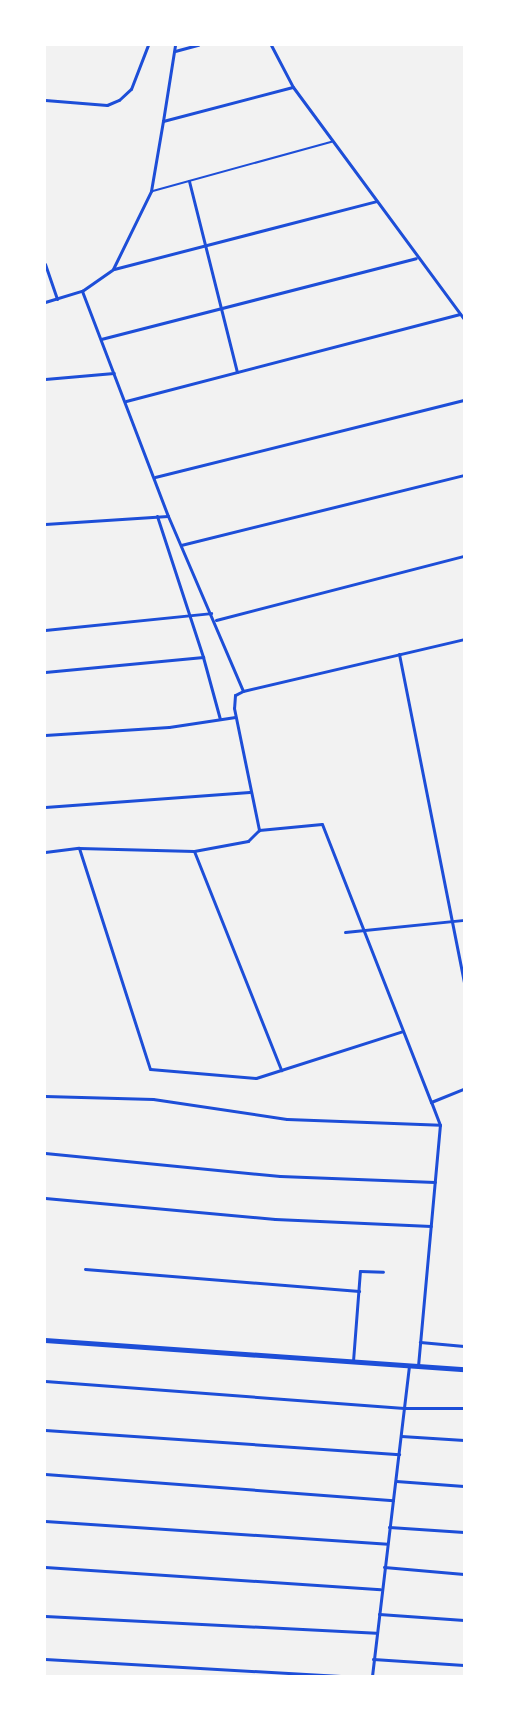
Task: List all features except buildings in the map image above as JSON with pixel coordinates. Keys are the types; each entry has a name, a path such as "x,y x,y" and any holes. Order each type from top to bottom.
{"main road":[{"path":"45,1341 464,1370"}],"street":[{"path":"45,100 107,105 119,100 131,89 148,45"},
{"path":"113,269 151,191 175,45"},
{"path":"175,51 198,45"},
{"path":"271,45 293,87 416,258 464,319"},
{"path":"164,121 293,87"},
{"path":"189,181 237,372"},
{"path":"45,302 82,291 113,269 376,201"},
{"path":"101,339 416,258"},
{"path":"45,264 57,299"},
{"path":"82,291 126,401 168,516 216,620 243,691"},
{"path":"126,401 460,314"},
{"path":"45,379 114,373"},
{"path":"155,477 464,400"},
{"path":"181,545 464,475"},
{"path":"157,516 192,617 220,718"},
{"path":"45,524 168,516"},
{"path":"216,620 464,556"},
{"path":"45,630 192,617 211,612"},
{"path":"259,830 249,792 235,717 235,695 243,691 464,639"},
{"path":"399,654 464,983"},
{"path":"45,672 203,657"},
{"path":"45,735 169,727 235,717"},
{"path":"45,807 249,792"},
{"path":"45,852 79,848 194,851 248,841 259,830 322,824 440,1125 418,1366"},
{"path":"79,848 150,1069 256,1078 403,1031"},
{"path":"194,851 281,1070"},
{"path":"345,932 464,920"},
{"path":"431,1102 464,1089"},
{"path":"45,1096 153,1099 287,1119 440,1125"},
{"path":"45,1153 280,1176 435,1182"},
{"path":"45,1198 275,1219 430,1226"},
{"path":"85,1269 359,1291"},
{"path":"353,1361 360,1270 383,1272"},
{"path":"420,1342 464,1346"},
{"path":"372,1676 380,1589 396,1481 409,1365"},
{"path":"45,1382 404,1408 464,1408"},
{"path":"45,1430 399,1454"},
{"path":"401,1436 464,1440"},
{"path":"45,1474 393,1500"},
{"path":"396,1481 464,1486"},
{"path":"45,1521 387,1544"},
{"path":"389,1527 464,1532"},
{"path":"45,1567 380,1589"},
{"path":"384,1567 464,1574"},
{"path":"379,1614 464,1620"},
{"path":"45,1616 376,1633"},
{"path":"45,1659 341,1676"},
{"path":"373,1659 464,1665"}],"lane":[{"path":"151,191 332,142"}]}
